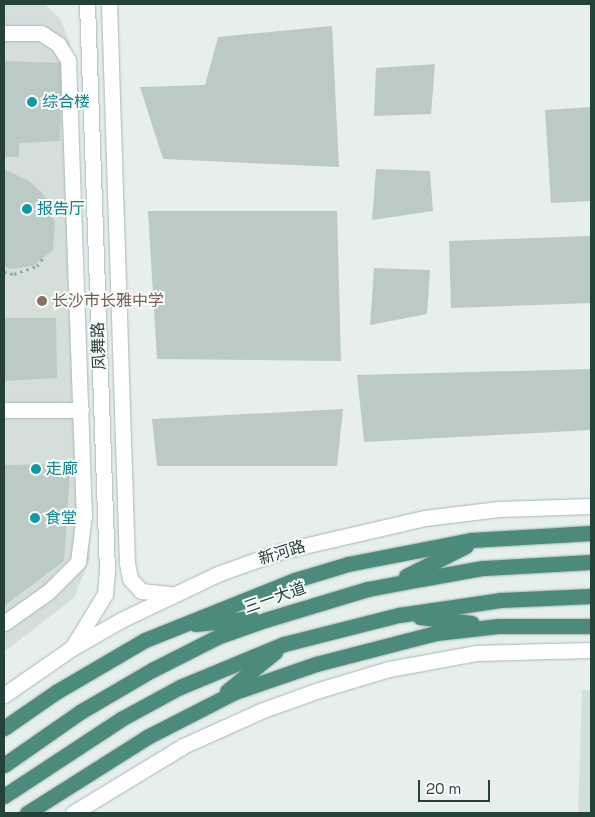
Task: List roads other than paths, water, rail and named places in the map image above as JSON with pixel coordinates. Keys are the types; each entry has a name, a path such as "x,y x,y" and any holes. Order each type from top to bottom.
{"highway":[{"path":"4,728 56,692 129,650 181,625 243,599 348,564 478,540 591,533"},
{"path":"389,585 478,540"},
{"name":"三一大道","path":"4,765 80,712 152,670 217,637 278,615 389,585 483,568 591,562"},
{"path":"4,796 121,719 180,687 284,644 399,614 500,600 591,596"},
{"path":"399,614 498,626"},
{"path":"181,625 278,615"},
{"path":"27,813 138,742 211,704 279,676 357,651 436,633 498,626 591,626"},
{"path":"211,704 284,644"}],"street":[{"path":"77,4 88,42"},
{"name":"凤舞路","path":"72,648 104,594 107,571 87,4"},
{"name":"凤舞路","path":"109,4 127,562 130,580 141,591 172,594"},
{"path":"4,33 41,33 58,44 68,60 84,514 78,562 48,592 4,623"},
{"path":"4,410 81,410"},
{"name":"新河路","path":"4,695 72,648 172,594 282,551 357,532 425,518 498,509 591,506"},
{"path":"73,813 183,746 264,710 319,690 389,669 476,653 591,650"}],"place":[{"name":"综合楼","path":"32,102"},
{"name":"报告厅","path":"27,209"},
{"name":"长沙市长雅中学","path":"42,301"},
{"name":"走廊","path":"36,469"},
{"name":"食堂","path":"35,518"}]}
